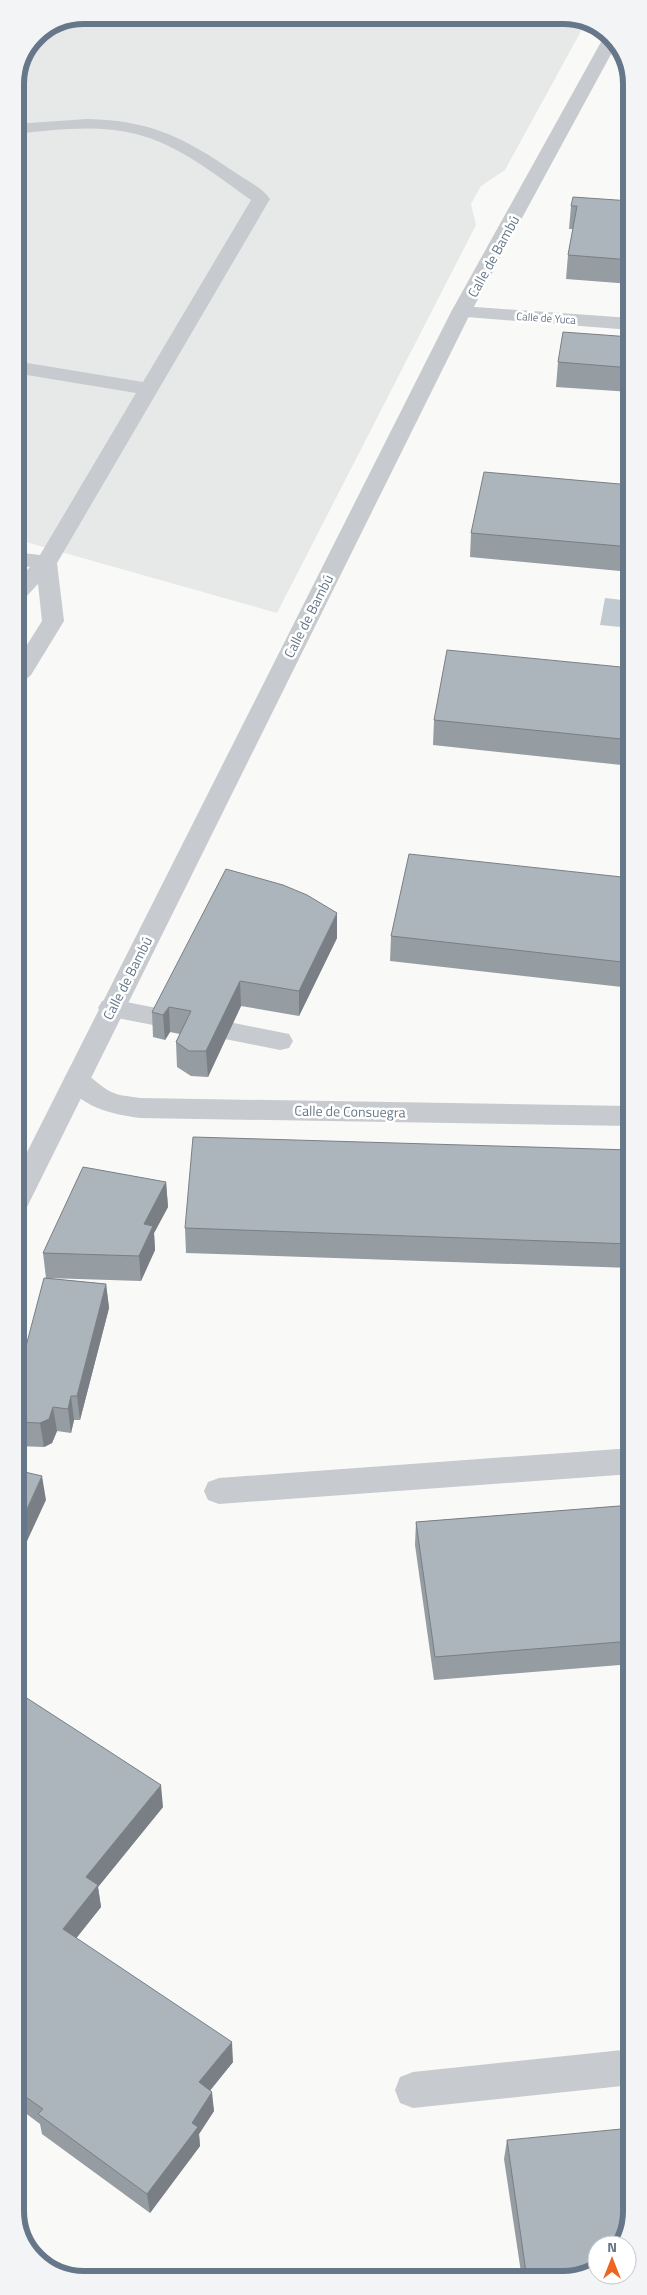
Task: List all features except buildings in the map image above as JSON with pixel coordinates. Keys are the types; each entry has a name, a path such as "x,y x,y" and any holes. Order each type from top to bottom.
{"street":[{"name":"Calle de Bambú","path":"24,1185 461,312 488,266 608,44"},
{"path":"24,129 91,125 140,129 156,134 208,161 260,199 46,563 24,586"},
{"name":"Calle de Yuca","path":"461,312 623,323"},
{"path":"24,368 148,389"},
{"path":"24,559 46,563"},
{"path":"24,667 53,621 46,563"},
{"path":"112,1008 163,1018"},
{"path":"229,1031 280,1041"},
{"name":"Calle de Consuegra","path":"77,1079 92,1095 112,1104 140,1108 623,1116"},
{"path":"219,1491 623,1463"},
{"path":"413,2090 623,2068"}],"shaded area":[{"path":"84,24 567,24 583,27 505,170 481,186 471,204 476,225 277,613 24,542 24,84 28,61 41,41 50,34 61,28"},
{"path":"605,598 623,600 623,627 600,625"}]}
